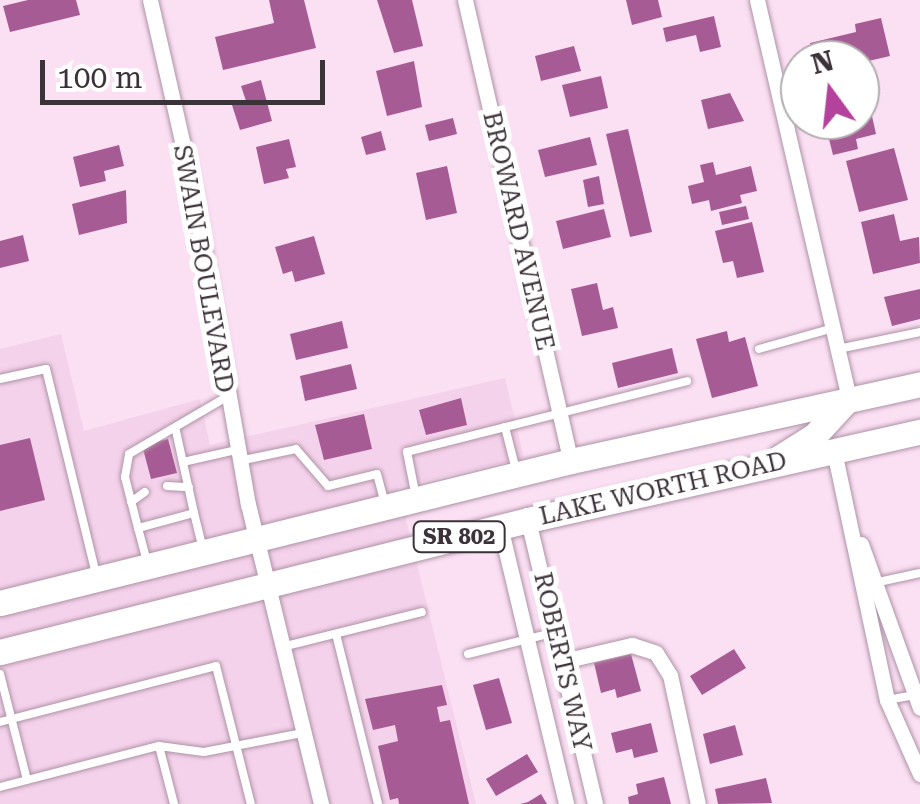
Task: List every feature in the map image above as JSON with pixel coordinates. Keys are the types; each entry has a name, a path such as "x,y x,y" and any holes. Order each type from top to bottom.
{"main road":[{"name":"LAKE WORTH ROAD","path":"0,602 517,474 920,384"},
{"path":"763,467 814,436 849,399"},
{"name":"LAKE WORTH ROAD","path":"0,652 500,526 920,432"}],"street":[{"name":"SWAIN BOULEVARD","path":"150,0 193,190 226,398 255,538 321,804"},
{"name":"BROWARD AVENUE","path":"465,0 571,462"},
{"path":"758,0 849,399"},
{"path":"834,451 855,532 860,586 888,700 920,774"},
{"name":"ROBERTS WAY","path":"528,520 596,804"},
{"name":"ROBERTS WAY","path":"500,526 566,804"},
{"path":"855,532 878,582 917,702"},
{"path":"564,661 632,645 656,653 670,675 698,804"}],"lane":[{"path":"759,349 833,328"},
{"path":"838,349 920,332"},
{"path":"0,380 46,369 97,578"},
{"path":"417,499 406,452 687,381"},
{"path":"148,565 123,465 129,454 226,398"},
{"path":"504,427 517,474"},
{"path":"176,430 204,551"},
{"path":"183,462 296,449 328,486 377,474 386,506"},
{"path":"172,490 189,487"},
{"path":"131,502 145,498"},
{"path":"138,528 194,513"},
{"path":"860,586 920,572"},
{"path":"282,647 422,612"},
{"path":"468,654 556,632"},
{"path":"336,634 378,804"},
{"path":"0,722 216,666 251,804"},
{"path":"0,674 27,780"},
{"path":"888,700 917,702"},
{"path":"0,787 160,746 236,747 303,733"},
{"path":"160,746 174,804"}],"shaded area":[{"path":"61,334 84,431 200,399 210,445 505,378 524,458 398,487 476,804 0,804 0,349"}],"building":[{"path":"28,0 76,0 80,15 10,32 3,6"},
{"path":"269,0 304,0 316,48 223,70 215,37 274,23"},
{"path":"377,0 412,0 423,46 394,53"},
{"path":"626,0 658,0 662,17 632,25"},
{"path":"714,16 721,47 700,52 696,35 666,42 663,28"},
{"path":"881,18 890,56 880,58 880,40 823,40 856,32 855,24"},
{"path":"574,46 581,71 541,81 535,56"},
{"path":"414,61 422,107 387,116 376,71"},
{"path":"601,76 608,108 570,117 562,85"},
{"path":"261,80 272,121 240,130 232,105 246,101 241,86"},
{"path":"730,93 744,121 708,129 701,100"},
{"path":"453,118 457,134 429,141 425,125"},
{"path":"628,129 652,232 630,237 606,134"},
{"path":"381,131 386,150 366,155 361,137"},
{"path":"590,137 597,165 545,177 538,150"},
{"path":"289,139 296,167 286,169 289,178 264,184 256,147"},
{"path":"829,140 856,140 858,149 833,155"},
{"path":"119,145 124,166 104,171 106,181 80,187 73,157"},
{"path":"894,148 908,200 859,212 846,161"},
{"path":"713,162 716,175 751,166 757,191 740,195 742,203 711,211 709,200 692,204 688,186 704,182 700,165"},
{"path":"447,166 457,213 426,220 416,173"},
{"path":"599,176 604,204 588,207 583,180"},
{"path":"126,190 127,223 79,235 72,204"},
{"path":"746,206 749,219 722,225 719,212"},
{"path":"604,209 611,237 563,249 556,221"},
{"path":"894,214 900,241 919,237 920,263 873,274 861,222"},
{"path":"752,222 764,272 737,278 733,261 723,263 715,231"},
{"path":"23,235 29,261 0,268 0,241"},
{"path":"314,236 325,274 295,282 292,271 283,274 275,247"},
{"path":"597,283 603,310 613,307 618,328 582,336 571,289"},
{"path":"920,289 920,319 892,326 884,297"},
{"path":"342,321 348,348 296,360 290,334"},
{"path":"727,331 729,342 745,337 758,386 712,398 696,339"},
{"path":"672,348 678,373 618,388 612,363"},
{"path":"351,364 357,389 305,401 300,376"},
{"path":"461,398 467,425 426,435 419,410"},
{"path":"364,414 372,449 324,460 315,425"},
{"path":"30,438 45,500 0,511 0,445"},
{"path":"168,439 177,473 151,479 142,445"},
{"path":"734,649 746,668 702,695 690,676"},
{"path":"631,654 641,691 617,698 615,689 601,693 594,663"},
{"path":"499,678 512,723 486,730 473,685"},
{"path":"442,685 447,705 437,707 440,722 450,720 469,804 399,804 398,798 390,800 378,746 398,741 395,725 373,730 365,699"},
{"path":"651,723 658,752 634,758 632,749 616,753 611,733"},
{"path":"735,725 743,755 710,764 703,734"},
{"path":"527,754 538,772 496,796 486,779"},
{"path":"664,777 671,804 629,804 628,797 638,794 636,784"},
{"path":"766,778 772,803 718,804 715,789"},
{"path":"541,794 547,804 520,804 528,802"}]}
